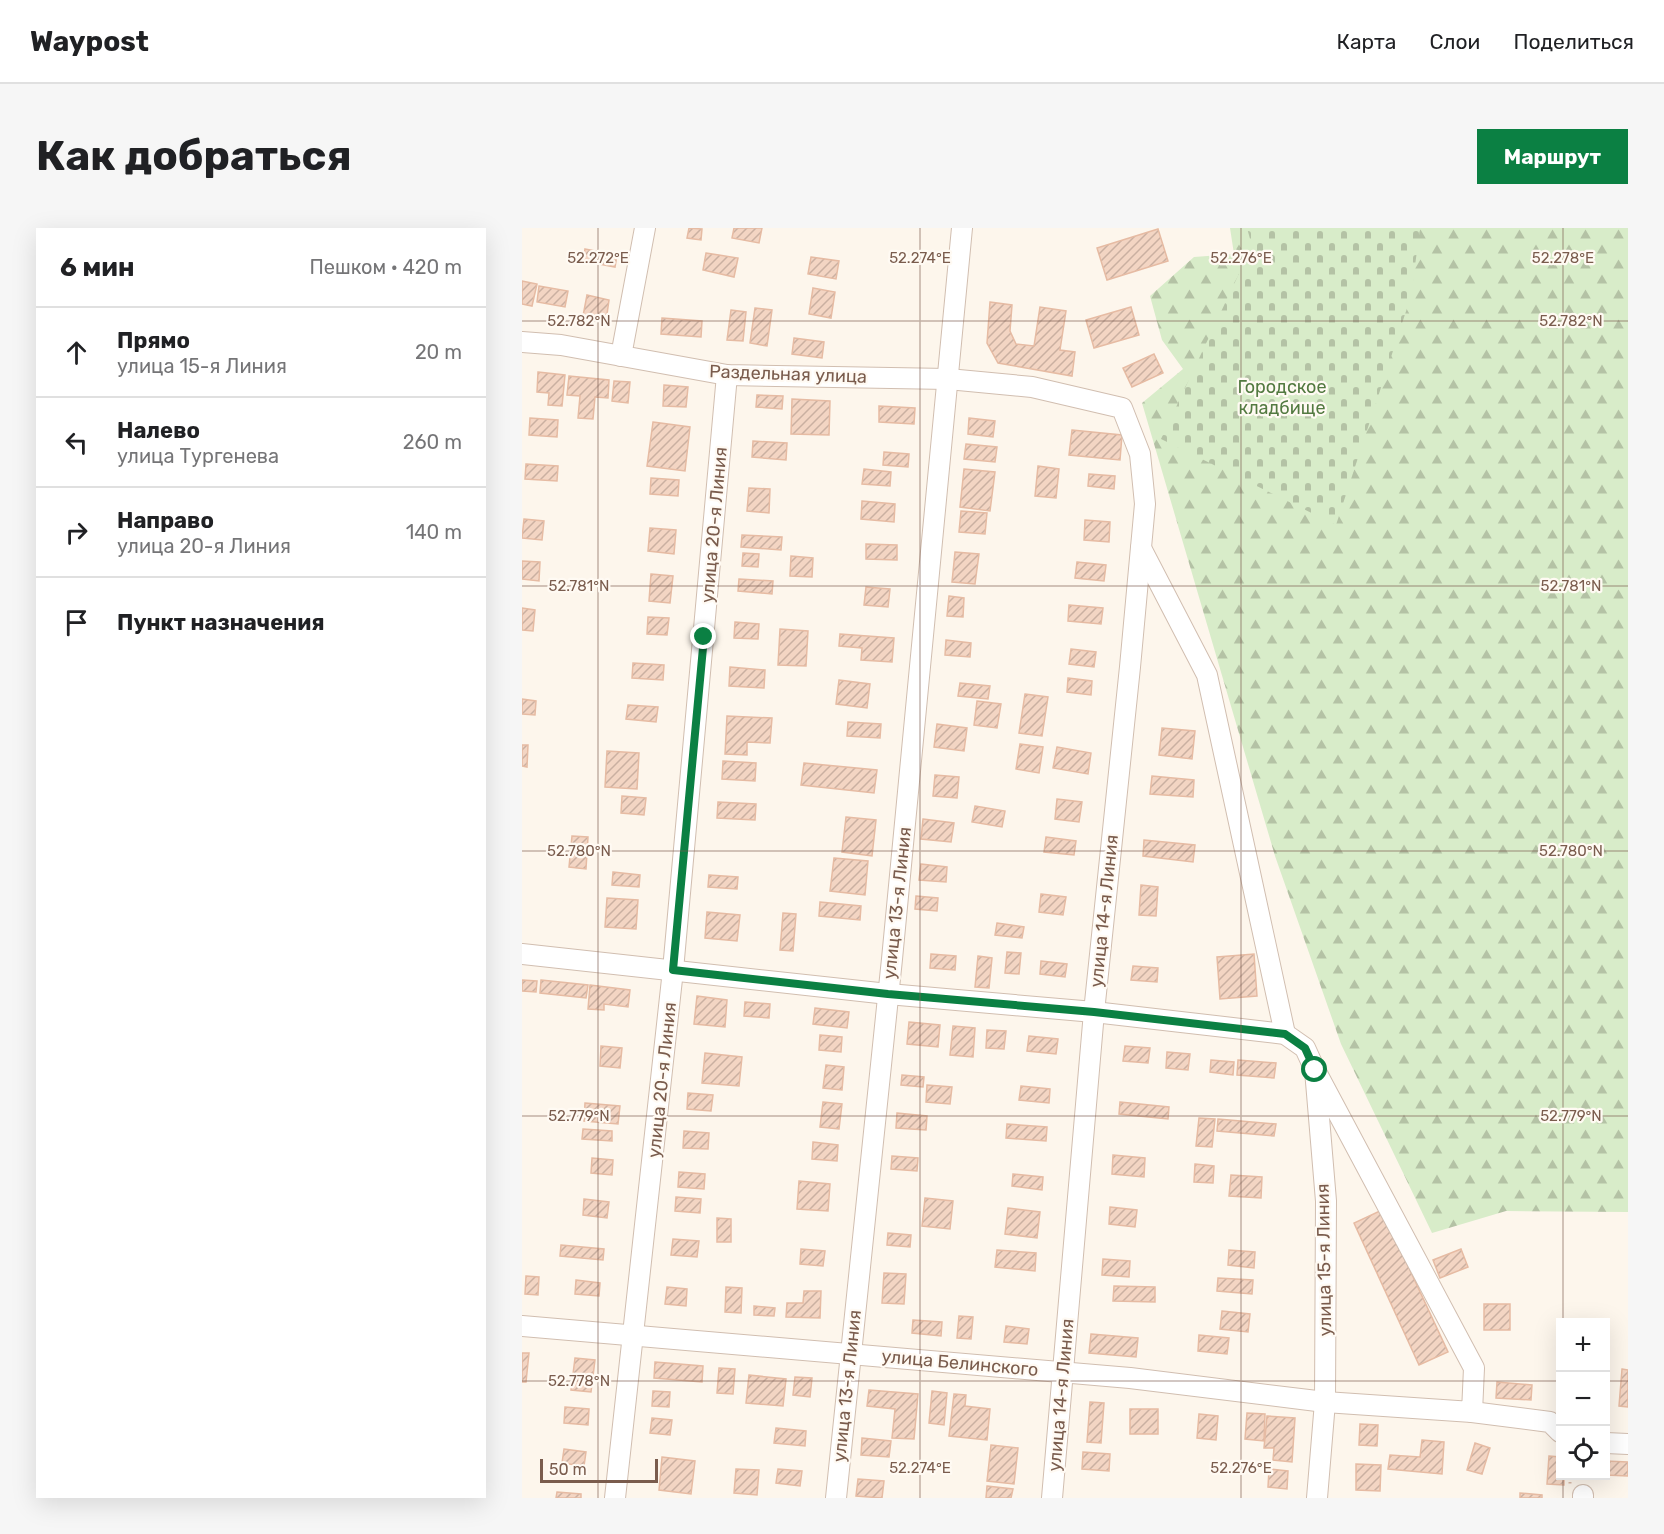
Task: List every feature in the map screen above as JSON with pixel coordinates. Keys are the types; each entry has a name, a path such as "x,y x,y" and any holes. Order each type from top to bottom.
{"street":[{"path":"621,356 645,228"},
{"name":"улица 13-я Линия","path":"836,1498 888,994 962,228"},
{"name":"Раздельная улица","path":"522,342 561,345 727,375 948,379 1032,387 1122,408 1140,454 1145,504"},
{"name":"улица 20-я Линия","path":"615,1498 673,970 727,375"},
{"name":"улица 14-я Линия","path":"1052,1498 1094,1012 1145,504"},
{"path":"522,954 888,994 1094,1012 1285,1034 1206,675 1141,548"},
{"name":"улица 15-я Линия","path":"1285,1034 1305,1048 1315,1070 1326,1201 1325,1402 1317,1498"},
{"path":"1315,1070 1474,1368 1472,1412"},
{"name":"улица Белинского","path":"522,1326 1130,1378 1325,1402 1472,1412 1550,1422 1556,1428"},
{"path":"1610,1443 1628,1444"}],"green space":[{"path":"1230,228 1628,228 1628,1212 1506,1211 1432,1233 1341,1044 1275,856 1142,403 1183,369 1162,340 1150,296 1194,257 1234,254"},
{"name":"Городское кладбище","path":"1247,228 1420,228 1411,296 1336,525 1161,439 1252,246"}],"building":[{"path":"689,228 702,229 701,240 687,238"},
{"path":"734,228 762,228 759,243 732,238"},
{"path":"1158,229 1168,261 1107,280 1097,248"},
{"path":"585,249 617,255 615,267 583,261"},
{"path":"706,253 738,258 734,277 703,270"},
{"path":"811,257 839,261 836,279 808,274"},
{"path":"522,281 537,284 532,306 522,304"},
{"path":"539,286 568,291 565,307 537,302"},
{"path":"813,288 835,292 831,318 809,314"},
{"path":"587,295 609,300 606,321 583,316"},
{"path":"990,302 1012,305 1010,331 1016,344 1034,346 1040,307 1066,311 1060,350 1075,352 1072,376 998,363 987,343"},
{"path":"1131,307 1139,335 1094,348 1086,320"},
{"path":"755,308 772,310 767,346 750,343"},
{"path":"731,310 746,312 743,341 727,340"},
{"path":"662,318 702,321 701,337 661,334"},
{"path":"794,338 824,342 822,358 792,354"},
{"path":"1154,354 1163,373 1132,387 1123,368"},
{"path":"538,372 565,375 562,406 548,405 549,393 537,392"},
{"path":"569,376 609,380 608,398 595,397 593,419 578,418 580,396 567,395"},
{"path":"614,381 630,382 628,403 612,401"},
{"path":"664,385 688,387 686,407 663,406"},
{"path":"757,395 783,396 782,409 756,407"},
{"path":"792,399 830,401 829,435 791,434"},
{"path":"879,406 915,408 914,424 879,422"},
{"path":"530,418 558,420 557,437 529,435"},
{"path":"969,418 995,421 993,437 968,434"},
{"path":"653,422 690,427 685,471 647,466"},
{"path":"1072,430 1122,435 1120,460 1069,455"},
{"path":"753,441 787,443 786,460 752,457"},
{"path":"966,444 997,447 995,462 964,459"},
{"path":"884,452 909,454 908,467 883,465"},
{"path":"526,464 558,466 557,481 525,479"},
{"path":"1038,466 1059,469 1056,498 1035,496"},
{"path":"864,469 891,472 890,486 862,484"},
{"path":"964,469 995,472 990,511 960,507"},
{"path":"1089,474 1115,476 1114,489 1088,486"},
{"path":"651,478 679,480 678,496 650,494"},
{"path":"749,488 770,489 769,513 747,511"},
{"path":"862,501 895,504 894,522 861,519"},
{"path":"961,511 987,513 985,534 959,532"},
{"path":"524,519 544,521 542,540 522,538"},
{"path":"1085,520 1110,522 1109,542 1084,540"},
{"path":"650,528 676,530 674,554 648,551"},
{"path":"742,535 782,537 781,550 741,547"},
{"path":"866,544 897,545 897,560 866,559"},
{"path":"955,552 979,554 975,584 952,582"},
{"path":"743,553 759,554 758,567 742,566"},
{"path":"791,556 813,558 812,577 790,576"},
{"path":"522,561 540,562 539,581 522,579"},
{"path":"1077,562 1106,565 1104,581 1075,578"},
{"path":"651,574 673,576 670,603 649,601"},
{"path":"739,579 773,581 772,594 738,591"},
{"path":"866,587 890,589 888,607 864,605"},
{"path":"949,596 964,598 963,617 947,616"},
{"path":"1069,605 1103,608 1101,624 1068,621"},
{"path":"522,608 535,610 533,631 522,630"},
{"path":"648,617 669,618 667,635 647,634"},
{"path":"735,622 759,624 758,639 734,638"},
{"path":"780,629 808,631 806,666 778,665"},
{"path":"840,634 894,638 892,662 861,660 862,648 839,646"},
{"path":"946,640 971,643 970,657 945,655"},
{"path":"1071,649 1096,652 1094,667 1069,664"},
{"path":"633,663 664,665 663,680 632,678"},
{"path":"730,667 765,670 764,688 729,686"},
{"path":"1068,678 1092,681 1091,695 1067,692"},
{"path":"839,680 870,684 867,708 836,704"},
{"path":"960,683 990,686 988,699 958,696"},
{"path":"1025,694 1048,697 1042,736 1019,733"},
{"path":"522,699 536,701 535,715 522,714"},
{"path":"977,701 1001,704 997,728 974,725"},
{"path":"628,705 658,707 656,722 626,719"},
{"path":"727,716 772,718 770,743 747,742 747,755 725,754"},
{"path":"848,722 881,724 880,738 847,736"},
{"path":"937,724 967,728 964,751 934,747"},
{"path":"1162,728 1195,731 1192,759 1159,755"},
{"path":"1020,744 1043,747 1039,773 1016,769"},
{"path":"522,745 528,745 527,767 522,766"},
{"path":"1057,747 1091,753 1088,774 1053,768"},
{"path":"607,751 639,753 637,789 605,787"},
{"path":"723,761 756,763 755,781 722,779"},
{"path":"804,763 877,770 874,793 801,785"},
{"path":"935,775 959,777 957,798 933,796"},
{"path":"1152,776 1194,780 1193,797 1150,794"},
{"path":"622,796 646,798 644,815 621,813"},
{"path":"1057,799 1082,802 1079,822 1055,819"},
{"path":"718,802 756,804 755,820 717,818"},
{"path":"975,806 1005,811 1002,827 972,822"},
{"path":"846,817 876,820 872,856 842,852"},
{"path":"923,819 954,823 951,842 921,839"},
{"path":"572,836 588,837 586,869 569,867"},
{"path":"1046,837 1076,841 1074,855 1044,852"},
{"path":"1144,840 1195,845 1193,862 1143,856"},
{"path":"834,858 868,861 865,895 830,891"},
{"path":"921,864 947,867 946,882 919,880"},
{"path":"613,872 640,875 639,887 612,885"},
{"path":"709,875 738,877 737,889 708,887"},
{"path":"1141,885 1158,887 1156,916 1139,915"},
{"path":"1041,894 1066,897 1063,915 1039,912"},
{"path":"916,896 938,898 937,911 915,909"},
{"path":"607,898 638,900 636,929 605,927"},
{"path":"820,902 861,906 860,920 819,916"},
{"path":"707,912 740,915 737,941 705,938"},
{"path":"783,913 796,914 793,951 780,950"},
{"path":"997,923 1024,927 1022,938 995,935"},
{"path":"1007,952 1021,953 1019,974 1005,973"},
{"path":"931,954 956,956 955,970 930,968"},
{"path":"1254,954 1257,996 1220,999 1217,957"},
{"path":"978,956 992,958 989,988 975,987"},
{"path":"1041,961 1067,964 1065,977 1040,974"},
{"path":"1133,966 1158,968 1157,982 1131,980"},
{"path":"522,980 537,981 536,992 522,991"},
{"path":"541,980 588,985 586,998 540,993"},
{"path":"590,985 630,990 628,1007 604,1004 604,1010 588,1009"},
{"path":"697,996 727,1000 725,1027 694,1024"},
{"path":"745,1002 770,1004 769,1018 744,1016"},
{"path":"815,1008 849,1012 847,1028 813,1024"},
{"path":"909,1022 940,1025 938,1047 907,1044"},
{"path":"953,1026 975,1028 973,1057 950,1055"},
{"path":"987,1030 1006,1031 1004,1049 986,1048"},
{"path":"820,1035 842,1037 841,1052 819,1050"},
{"path":"1029,1036 1058,1039 1056,1054 1027,1051"},
{"path":"601,1046 622,1048 620,1068 600,1066"},
{"path":"1125,1046 1150,1048 1148,1063 1123,1061"},
{"path":"1167,1052 1190,1054 1188,1070 1166,1068"},
{"path":"705,1053 742,1057 739,1086 702,1083"},
{"path":"1211,1060 1234,1062 1233,1075 1210,1072"},
{"path":"1238,1060 1276,1063 1274,1078 1237,1075"},
{"path":"826,1065 844,1067 842,1090 823,1088"},
{"path":"902,1075 924,1077 923,1087 901,1085"},
{"path":"927,1085 952,1087 950,1104 926,1102"},
{"path":"1021,1086 1050,1089 1049,1103 1019,1100"},
{"path":"688,1093 713,1095 711,1111 687,1109"},
{"path":"823,1102 842,1104 839,1129 820,1127"},
{"path":"1120,1102 1169,1107 1168,1119 1119,1114"},
{"path":"585,1103 620,1106 618,1124 584,1121"},
{"path":"897,1113 927,1116 926,1130 896,1128"},
{"path":"1199,1118 1215,1119 1212,1147 1196,1146"},
{"path":"1218,1119 1276,1124 1274,1136 1217,1131"},
{"path":"1007,1124 1047,1127 1046,1141 1006,1138"},
{"path":"583,1129 612,1131 612,1141 582,1139"},
{"path":"684,1131 709,1133 708,1149 683,1148"},
{"path":"813,1142 838,1145 837,1161 812,1159"},
{"path":"1113,1155 1145,1158 1144,1177 1112,1174"},
{"path":"892,1156 918,1158 917,1171 891,1169"},
{"path":"592,1158 613,1160 612,1175 591,1173"},
{"path":"1195,1164 1214,1166 1213,1183 1194,1182"},
{"path":"679,1172 705,1174 704,1189 678,1187"},
{"path":"1013,1174 1043,1177 1042,1190 1012,1186"},
{"path":"1231,1175 1262,1177 1261,1198 1229,1196"},
{"path":"799,1181 830,1184 828,1211 797,1209"},
{"path":"676,1197 701,1199 700,1213 675,1211"},
{"path":"925,1198 953,1201 950,1229 922,1226"},
{"path":"584,1199 609,1202 607,1218 583,1215"},
{"path":"1110,1207 1137,1210 1135,1227 1109,1224"},
{"path":"1008,1208 1040,1212 1037,1238 1005,1234"},
{"path":"1382,1210 1448,1352 1419,1365 1354,1223"},
{"path":"717,1218 731,1219 731,1242 717,1242"},
{"path":"888,1233 911,1235 910,1247 887,1245"},
{"path":"673,1239 699,1241 697,1257 671,1255"},
{"path":"561,1245 604,1249 603,1260 560,1256"},
{"path":"801,1249 825,1251 823,1266 800,1264"},
{"path":"1461,1249 1468,1267 1440,1278 1433,1260"},
{"path":"997,1250 1036,1253 1035,1271 995,1267"},
{"path":"1229,1250 1255,1252 1254,1268 1228,1265"},
{"path":"1103,1259 1130,1261 1129,1277 1102,1275"},
{"path":"884,1273 906,1274 904,1304 882,1303"},
{"path":"526,1276 539,1277 538,1295 525,1294"},
{"path":"1218,1278 1253,1280 1252,1294 1217,1291"},
{"path":"576,1280 600,1283 599,1296 575,1294"},
{"path":"1114,1286 1155,1287 1155,1302 1113,1301"},
{"path":"667,1287 687,1289 686,1306 665,1304"},
{"path":"726,1287 742,1288 741,1313 725,1312"},
{"path":"804,1291 821,1291 820,1318 786,1317 787,1303 803,1303"},
{"path":"1484,1304 1510,1304 1510,1330 1484,1330"},
{"path":"754,1306 775,1308 774,1316 754,1315"},
{"path":"1222,1311 1250,1314 1248,1332 1220,1329"},
{"path":"959,1316 973,1317 971,1339 957,1338"},
{"path":"913,1320 942,1322 941,1336 912,1333"},
{"path":"1006,1326 1029,1329 1027,1344 1004,1342"},
{"path":"1091,1334 1138,1338 1136,1357 1089,1353"},
{"path":"1199,1335 1229,1338 1227,1354 1198,1351"},
{"path":"522,1353 529,1353 526,1382 522,1382"},
{"path":"575,1358 595,1360 591,1392 571,1390"},
{"path":"655,1362 703,1366 702,1382 654,1378"},
{"path":"719,1368 735,1369 733,1394 717,1393"},
{"path":"1622,1369 1628,1370 1628,1407 1619,1406"},
{"path":"749,1375 786,1379 783,1406 746,1403"},
{"path":"795,1377 812,1378 810,1397 793,1395"},
{"path":"1497,1382 1532,1385 1531,1400 1496,1398"},
{"path":"869,1390 918,1394 914,1439 892,1438 895,1409 867,1406"},
{"path":"653,1391 670,1392 669,1407 652,1406"},
{"path":"932,1391 947,1393 944,1425 929,1423"},
{"path":"954,1394 966,1395 965,1406 990,1409 987,1440 949,1436"},
{"path":"1090,1402 1104,1403 1101,1443 1087,1442"},
{"path":"565,1407 589,1409 588,1425 564,1423"},
{"path":"1130,1409 1158,1409 1158,1434 1130,1434"},
{"path":"1247,1413 1265,1414 1264,1441 1245,1439"},
{"path":"1199,1414 1218,1416 1216,1440 1197,1438"},
{"path":"1267,1416 1295,1418 1292,1462 1273,1460 1274,1448 1264,1448"},
{"path":"652,1418 672,1420 670,1435 650,1433"},
{"path":"1360,1424 1378,1425 1377,1446 1359,1445"},
{"path":"776,1428 806,1431 805,1446 774,1443"},
{"path":"862,1438 891,1441 889,1457 861,1455"},
{"path":"1422,1440 1444,1442 1442,1474 1388,1469 1390,1455 1420,1457"},
{"path":"1475,1443 1490,1448 1482,1474 1467,1470"},
{"path":"991,1445 1018,1448 1014,1484 987,1481"},
{"path":"564,1449 586,1452 584,1466 562,1463"},
{"path":"1083,1452 1110,1454 1109,1471 1082,1469"},
{"path":"1549,1456 1556,1457 1556,1480 1564,1480 1564,1485 1547,1484"},
{"path":"662,1457 695,1461 691,1494 659,1490"},
{"path":"1610,1461 1628,1462 1628,1476 1610,1475"},
{"path":"1356,1464 1381,1465 1380,1491 1356,1490"},
{"path":"736,1469 759,1470 757,1495 734,1493"},
{"path":"778,1469 802,1471 800,1486 776,1483"},
{"path":"1269,1469 1288,1471 1287,1489 1268,1487"},
{"path":"858,1479 884,1481 882,1498 856,1496"},
{"path":"987,1486 1013,1489 1011,1498 986,1498"},
{"path":"557,1492 581,1494 581,1498 556,1498"},
{"path":"1520,1493 1542,1495 1542,1498 1520,1498"}],"route":[{"path":"704,637 673,970 888,994 1094,1012 1285,1034 1305,1048 1315,1070"}]}
